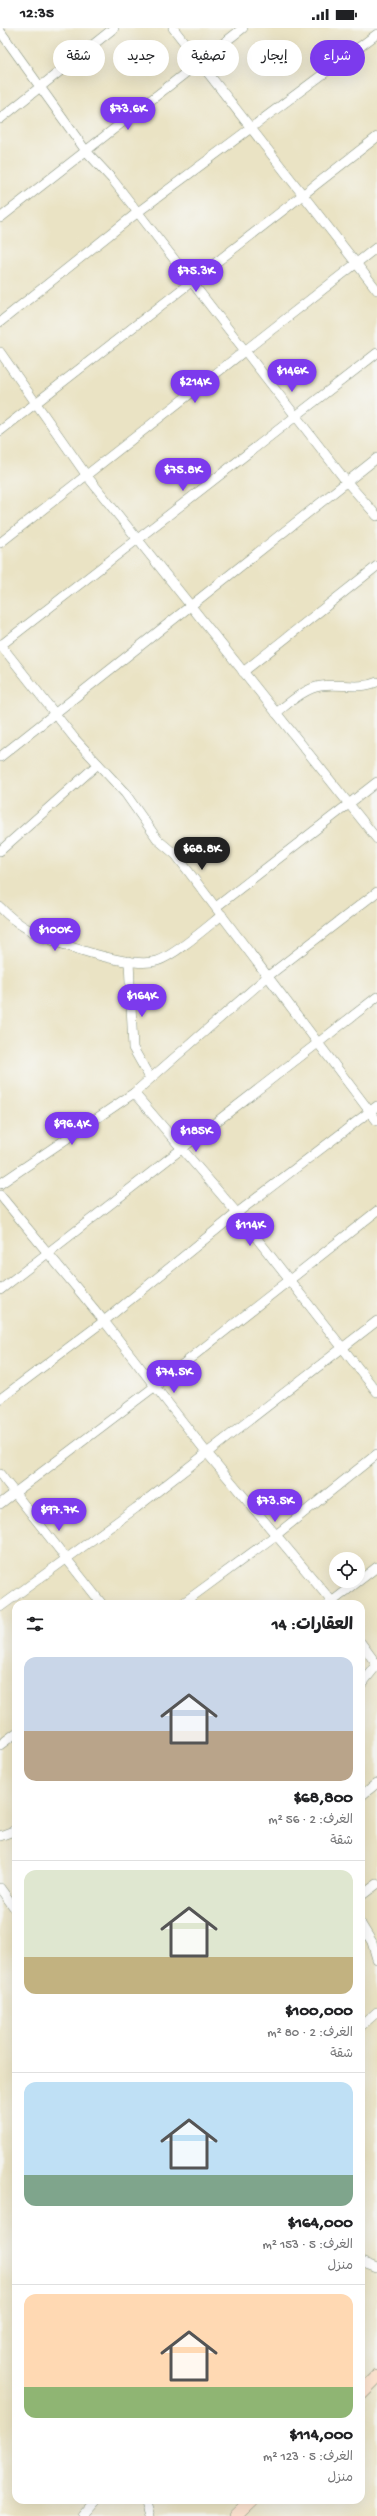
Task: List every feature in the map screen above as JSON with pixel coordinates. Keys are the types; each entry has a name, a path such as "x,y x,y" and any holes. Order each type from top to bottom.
{"main road":[{"path":"365,2389 377,2377"},
{"path":"235,2516 248,2504"}],"street":[{"path":"0,119 114,28"},
{"path":"173,28 182,40"},
{"path":"228,40 243,28"},
{"path":"0,31 86,151 138,212 192,283 246,349 296,417 346,481 377,516"},
{"path":"0,322 138,212 253,129 377,34"},
{"path":"0,218 183,76"},
{"path":"210,76 377,290"},
{"path":"0,431 37,404 304,196 377,137"},
{"path":"0,543 377,247"},
{"path":"0,352 87,476 377,839"},
{"path":"377,353 138,541 0,645 98,764 125,793 158,840 176,855 317,1043 373,1108 377,1121"},
{"path":"0,757 56,714 346,481 377,458"},
{"path":"243,672 377,566"},
{"path":"276,712 303,693 321,686 359,686 377,682"},
{"path":"0,851 58,802 98,764"},
{"path":"216,907 377,782"},
{"path":"0,1184 134,1093 267,977 377,892"},
{"path":"0,907 18,923 67,946 129,961 159,960 222,915"},
{"path":"129,961 133,1048 138,1062 150,1078"},
{"path":"0,1290 183,1150 317,1043 377,998"},
{"path":"134,1093 237,1213 377,1392"},
{"path":"0,1399 104,1321 237,1213 373,1108"},
{"path":"0,1195 104,1321 154,1388 329,1600"},
{"path":"0,1504 154,1388 377,1211"},
{"path":"0,1607 67,1561 377,1321"},
{"path":"187,1600 276,1535 377,1454"},
{"path":"0,1474 16,1492 67,1561 99,1600"},
{"path":"335,1600 377,1567"},
{"path":"365,1648 377,1665 365,1680"},
{"path":"0,1745 12,1736"},
{"path":"365,1793 377,1783"},
{"path":"0,1836 12,1832"},
{"path":"365,1893 377,1884"},
{"path":"0,1888 12,1904"},
{"path":"365,1931 372,1942 377,1959"},
{"path":"365,2022 377,2012"},
{"path":"365,2264 377,2268"},
{"path":"82,2516 92,2504"},
{"path":"146,2504 150,2516"}]}
